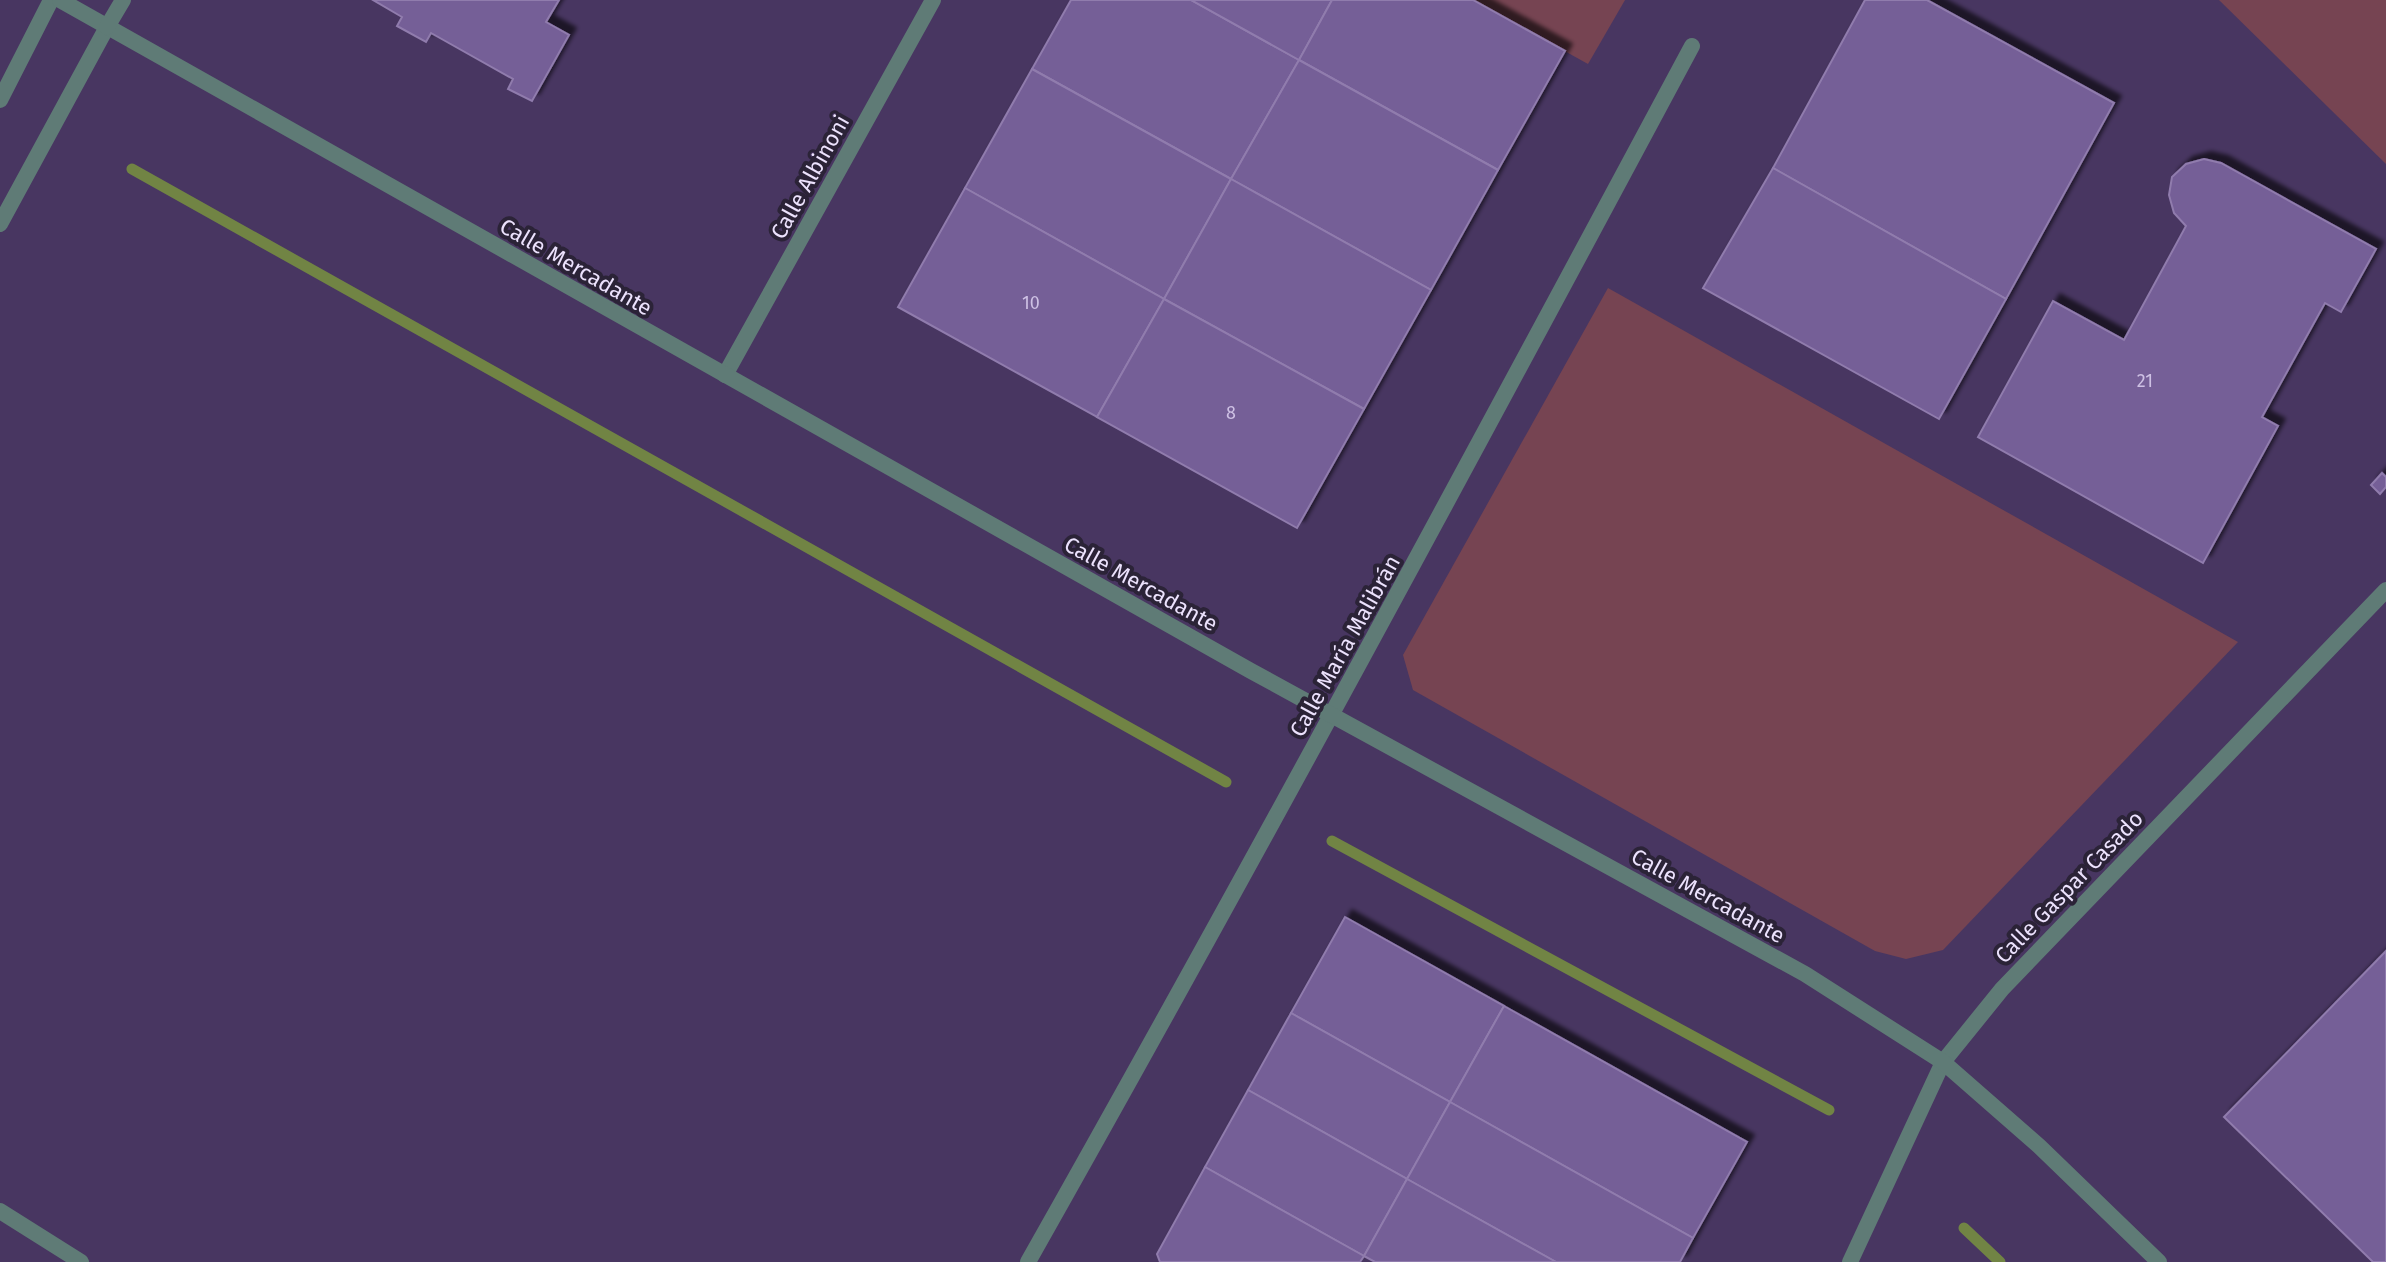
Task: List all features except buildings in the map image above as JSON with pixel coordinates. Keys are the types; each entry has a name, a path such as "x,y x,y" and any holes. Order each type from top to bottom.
{"street":[{"path":"0,100 51,0"},
{"name":"Calle Mercadante","path":"60,0 1332,715 1805,974 1943,1062 2039,1146 2159,1262"},
{"path":"0,224 123,0"},
{"name":"Calle Albinoni","path":"725,375 933,0"},
{"name":"Calle María Malibrán","path":"1028,1262 1332,715 1692,46"},
{"name":"Calle Gaspar Casado","path":"1850,1262 1943,1062 2002,989 2386,590"},
{"path":"0,1211 81,1262"}],"shaded area":[{"path":"1473,0 1625,0 1588,64"},
{"path":"2219,0 2386,0 2386,164"},
{"path":"1608,288 2238,642 1943,950 1906,959 1875,951 1413,690 1403,655"}],"waterway":[{"path":"132,169 1226,782"},
{"path":"1332,841 1829,1110"},
{"path":"1964,1228 2000,1262"}]}
